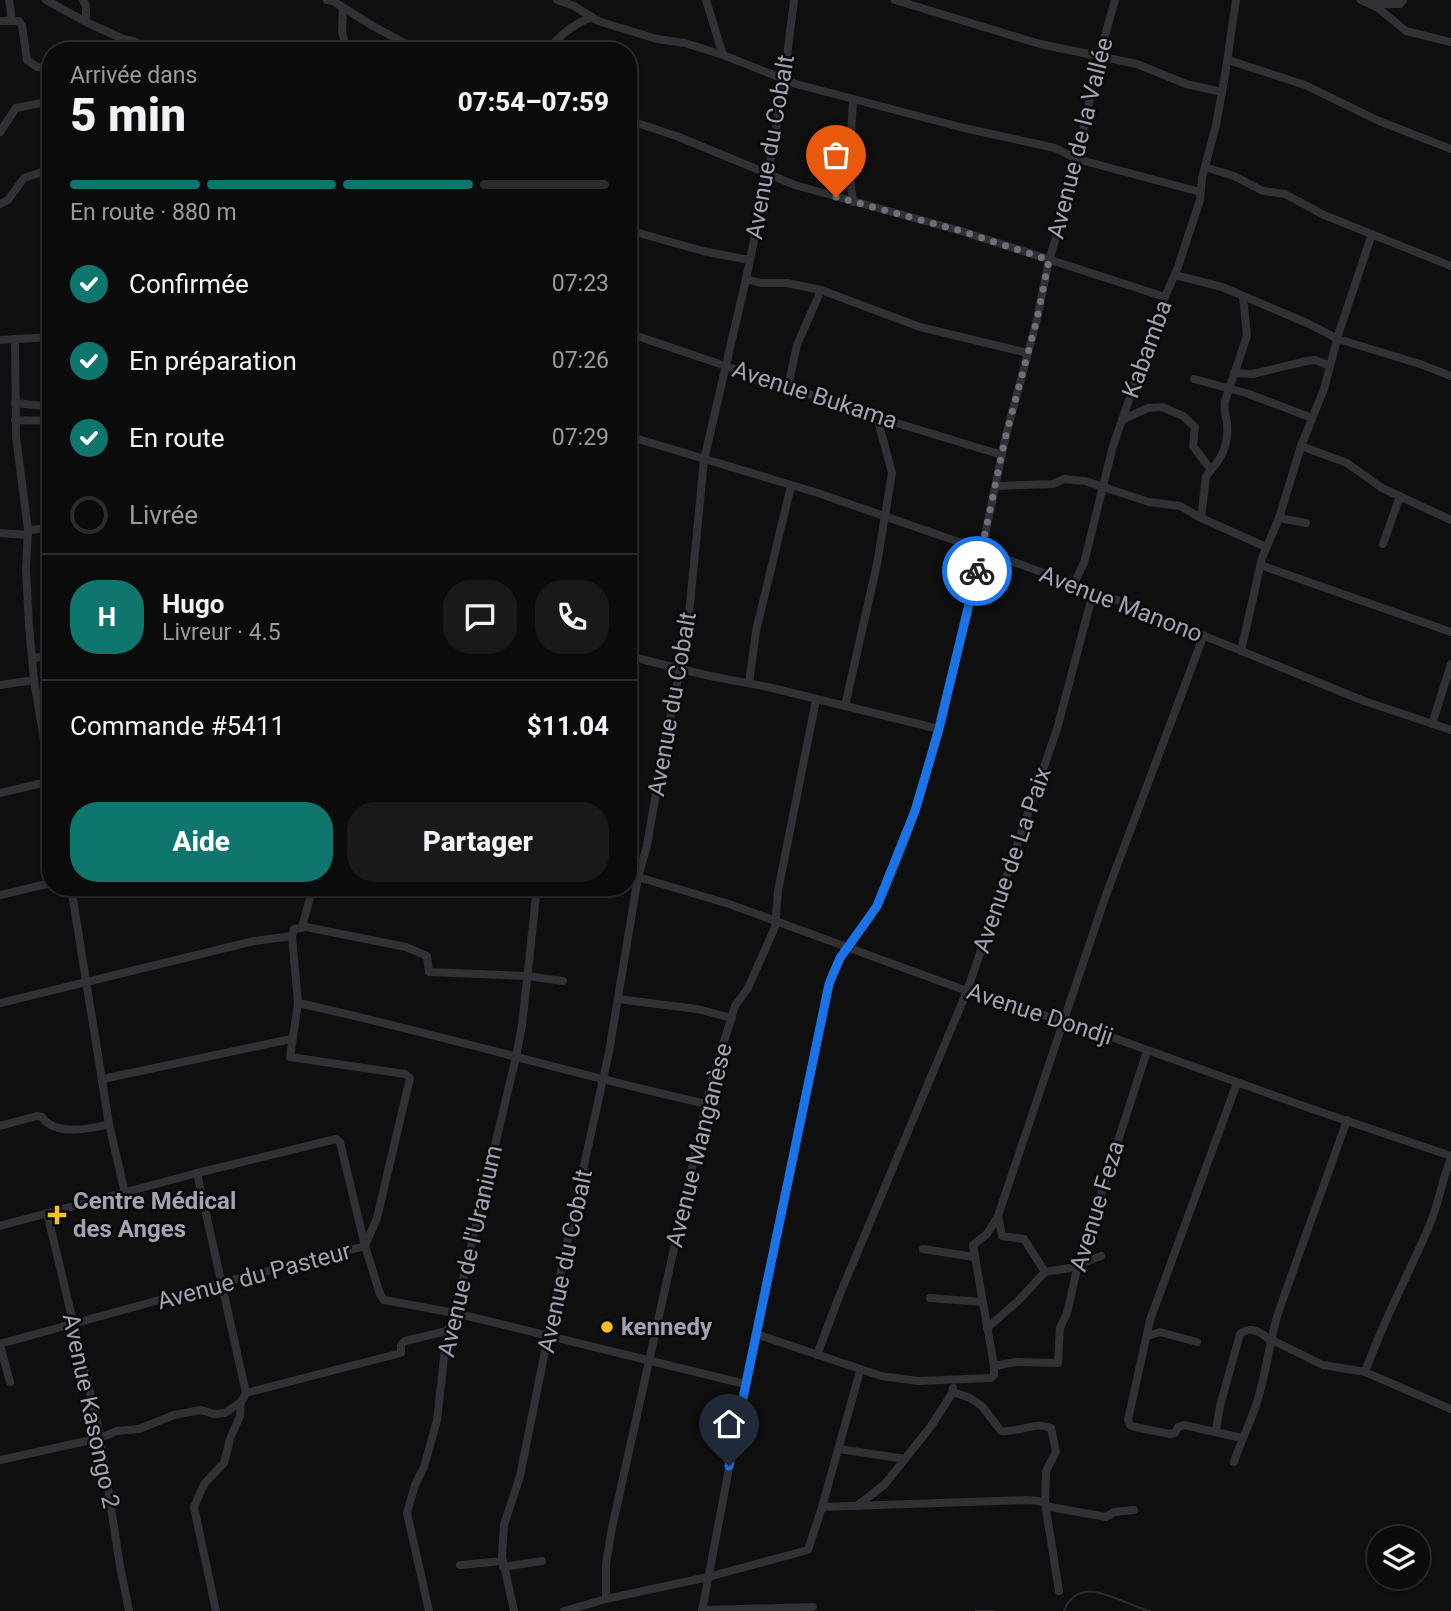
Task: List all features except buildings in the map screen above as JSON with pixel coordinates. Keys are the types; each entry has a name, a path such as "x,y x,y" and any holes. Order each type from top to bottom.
{"street":[{"path":"9,0 12,21"},
{"path":"46,0 86,22 136,42"},
{"path":"83,0 86,6 86,22"},
{"path":"331,0 403,42"},
{"path":"706,0 723,55"},
{"name":"Avenue du Cobalt","path":"637,883 647,846 662,754 687,635 704,460 768,173 794,0"},
{"path":"895,0 1040,44 1136,64 1186,84 1222,92"},
{"name":"Avenue de la Vallée","path":"702,1610 745,1384 829,984 835,967 869,918 883,892 915,811 939,729 1049,260 1069,196 1099,57 1115,0"},
{"path":"1175,275 1200,200 1228,60 1236,0"},
{"path":"1361,0 1371,4 1406,31 1451,42"},
{"path":"1371,4 1400,4 1404,0"},
{"path":"561,1 592,17 657,39 685,43 723,55 784,79 853,100 1055,148 1077,159 1200,192"},
{"path":"343,8 342,32 345,42"},
{"path":"554,42 579,23 592,17"},
{"path":"0,21 19,21 26,60 42,67"},
{"path":"120,42 123,39"},
{"path":"1228,60 1305,85 1379,121 1451,149"},
{"path":"853,100 849,159 853,202"},
{"path":"0,132 16,108 42,103"},
{"path":"637,123 679,137 795,185 961,231 1165,297"},
{"path":"1205,167 1225,173 1263,191 1285,194 1314,210 1451,266"},
{"path":"0,205 8,200 24,178 42,172"},
{"path":"637,233 750,261"},
{"path":"1241,652 1260,565 1324,388 1372,234"},
{"name":"Kabamba","path":"1073,585 1084,563 1122,420 1175,275 1209,282 1307,323 1338,339 1451,376"},
{"path":"746,279 821,290 920,327 1028,353"},
{"path":"788,387 797,345 821,290"},
{"path":"1201,518 1206,477 1218,462 1225,445 1227,427 1223,407 1247,336 1243,297"},
{"name":"Avenue Bukama","path":"637,337 877,417 1002,455"},
{"path":"0,340 42,338"},
{"path":"15,339 15,420 28,533 26,578 34,680 42,728"},
{"path":"1234,373 1252,374 1315,360 1330,366"},
{"path":"1194,379 1246,393 1312,418"},
{"path":"15,403 42,405"},
{"path":"1122,420 1148,408 1162,407 1183,416 1195,427 1193,446 1211,470"},
{"path":"845,706 877,564 892,473 877,417"},
{"path":"15,420 42,421"},
{"name":"Avenue Manono","path":"637,439 791,486 982,550 1364,701 1451,730"},
{"path":"1301,446 1347,463 1370,480 1451,520"},
{"path":"996,486 1053,484 1070,479 1149,502 1180,506 1266,547"},
{"path":"749,683 756,631 791,486"},
{"path":"1382,544 1400,496"},
{"path":"1279,518 1306,523"},
{"path":"0,533 42,530"},
{"path":"1260,565 1451,632"},
{"name":"Avenue de La Paix","path":"817,1355 967,991 1057,729 1093,593"},
{"path":"756,1334 860,1371 918,1381 991,1378 994,1375 973,1245 987,1234 998,1216 1107,894 1203,637"},
{"path":"33,658 42,657"},
{"path":"637,658 939,729"},
{"path":"1432,724 1451,664"},
{"path":"0,685 34,680"},
{"name":"Avenue Manganèse","path":"606,1599 607,1555 647,1360 707,1104 736,1004 747,990 773,933 776,899 816,700"},
{"path":"0,793 42,783"},
{"name":"Avenue Dondji","path":"638,877 700,895 967,991 1451,1157"},
{"path":"0,895 42,885"},
{"path":"72,896 109,1124 125,1193"},
{"path":"302,927 311,896"},
{"name":"Avenue de l'Uranium","path":"429,1611 407,1513 415,1485 424,1467 438,1413 447,1331 454,1313 516,1057 536,896"},
{"name":"Avenue du Cobalt","path":"514,1611 503,1564 504,1525 520,1476 563,1261 603,1081 635,896"},
{"path":"103,1079 291,1039 298,1003 292,936 293,930 302,927 414,949 427,956 429,972 527,976 563,981"},
{"path":"0,1003 254,941 292,936"},
{"path":"618,999 698,1009 732,1018"},
{"path":"298,1003 384,1022 603,1081 707,1104"},
{"name":"Avenue du Pasteur","path":"0,1344 365,1246 377,1218 410,1077 405,1074 292,1058 289,1053 291,1039"},
{"name":"Avenue Feza","path":"994,1366 1016,1362 1058,1363 1060,1328 1067,1313 1078,1265 1147,1051"},
{"path":"1237,1083 1163,1284 1147,1336 1128,1420 1130,1424 1173,1434 1178,1427 1184,1425 1242,1438"},
{"path":"0,1126 37,1116 42,1117 45,1122 67,1128 89,1129 109,1124"},
{"path":"1234,1462 1255,1407 1268,1361 1270,1339 1347,1120"},
{"path":"0,1226 336,1139 340,1142 365,1246 383,1299 454,1313 745,1384"},
{"path":"1365,1372 1391,1306 1431,1222 1440,1185 1451,1157"},
{"path":"197,1173 246,1393 224,1463 204,1485 194,1507 216,1611"},
{"name":"Avenue Kasongo 2","path":"47,1213 100,1438 129,1611"},
{"path":"998,1216 1002,1236 1024,1239 1045,1272"},
{"path":"923,1249 974,1257"},
{"path":"987,1328 1018,1301 1045,1272 1078,1265 1101,1256"},
{"path":"930,1298 982,1302"},
{"path":"1216,1431 1220,1406 1240,1334 1249,1330 1255,1330 1323,1364 1365,1372 1451,1409"},
{"path":"246,1393 401,1353 401,1345 405,1341 447,1331"},
{"path":"1147,1336 1160,1332 1197,1342"},
{"path":"0,1344 10,1382"},
{"path":"564,1611 808,1550 860,1371"},
{"path":"857,1506 884,1485 931,1426 953,1392 952,1380"},
{"path":"953,1392 982,1406 1001,1431 1018,1432 1035,1426 1051,1428 1056,1452 1046,1471 1045,1503 1059,1591"},
{"path":"0,1460 100,1438 117,1431 139,1429 174,1415 201,1410 214,1415 225,1413 241,1402"},
{"path":"839,1448 905,1459"},
{"path":"822,1507 1026,1500 1045,1503 1053,1508 1106,1517 1134,1510"},
{"path":"460,1565 542,1561"},
{"path":"702,1610 813,1607"}],"waterway":[{"path":"1064,1611 1072,1599 1081,1593 1092,1592 1150,1611"},
{"path":"976,1611 994,1611"}],"way so far":[{"path":"836,197 961,231 1049,260 1037,319 1005,439 977,571"}],"place":[{"name":"Centre Médical des Anges","path":"57,1215"},
{"name":"kennedy","path":"607,1327"}],"route":[{"path":"729,1466 829,984 840,958 877,906 915,811 939,729 977,571"}]}
